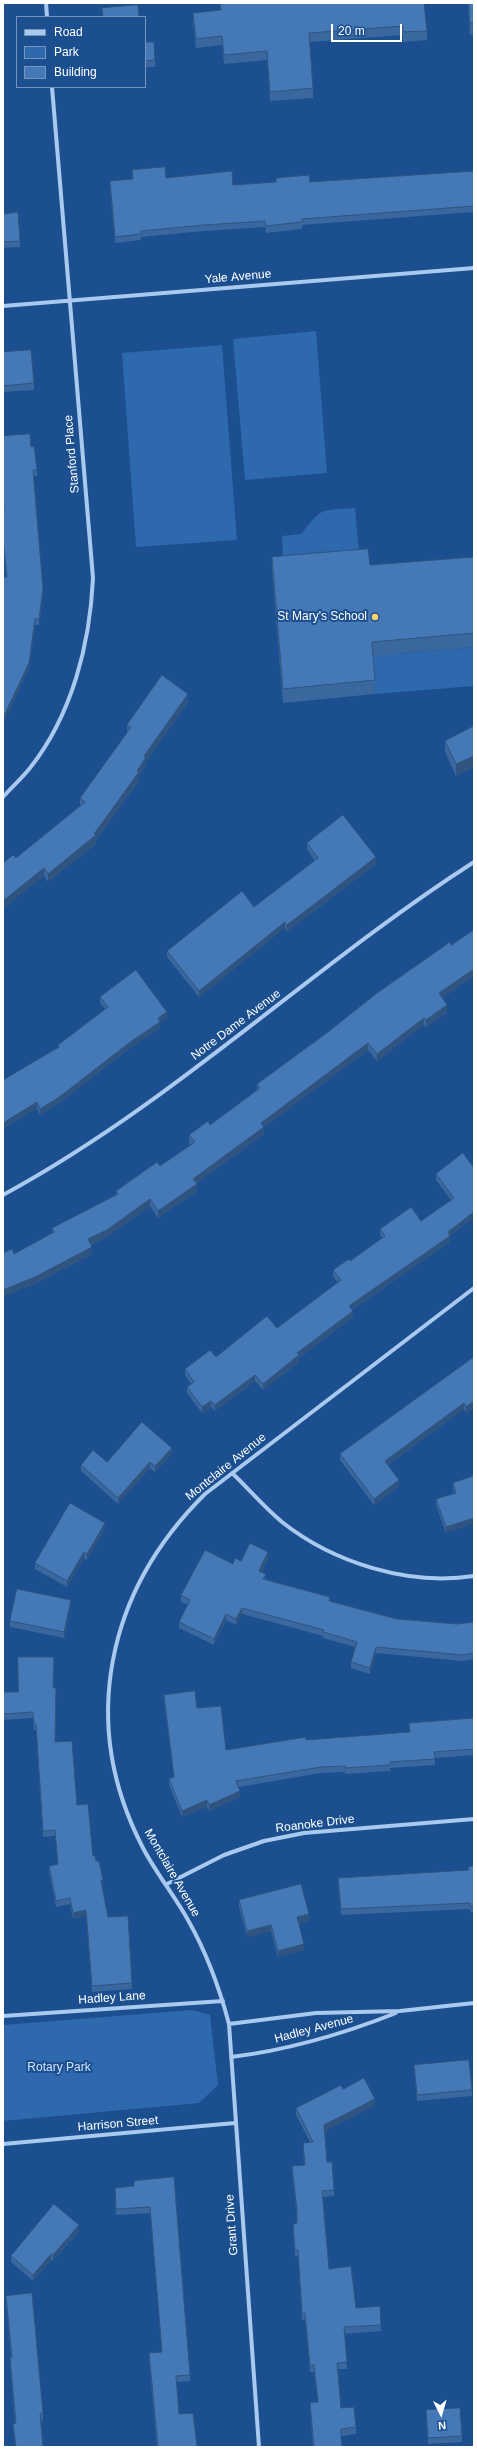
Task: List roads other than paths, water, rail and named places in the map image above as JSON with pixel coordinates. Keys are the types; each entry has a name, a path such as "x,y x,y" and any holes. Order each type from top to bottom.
{"street":[{"path":"46,3 47,16"},
{"name":"Stanford Place","path":"3,797 30,767 55,730 85,650 91,614 92,578 68,301 52,88"},
{"name":"Yale Avenue","path":"3,306 474,268"},
{"name":"Notre Dame Avenue","path":"3,1195 56,1166 110,1131 411,905 474,862"},
{"name":"Montclaire Avenue","path":"223,2001 189,1922 167,1884 144,1849 126,1811 115,1771 109,1730 109,1688 114,1655 126,1612 140,1578 160,1546 187,1512 205,1494 474,1288"},
{"path":"232,1473 282,1521 317,1546 356,1563 398,1574 440,1578 474,1576"},
{"name":"Roanoke Drive","path":"167,1884 224,1855 264,1841 304,1833 474,1819"},
{"name":"Hadley Lane","path":"3,2016 223,2001"},
{"name":"Grant Drive","path":"223,2001 229,2024 259,2447"},
{"name":"Hadley Avenue","path":"229,2024 316,2013 400,2011 474,2003"},
{"name":"Hadley Avenue","path":"231,2056 283,2048 349,2031 400,2011"},
{"name":"Harrison Street","path":"3,2144 235,2123"}],"place":[{"name":"St Mary's School","path":"375,617"}],"park label":[{"name":"Rotary Park","path":"59,2068"}]}
